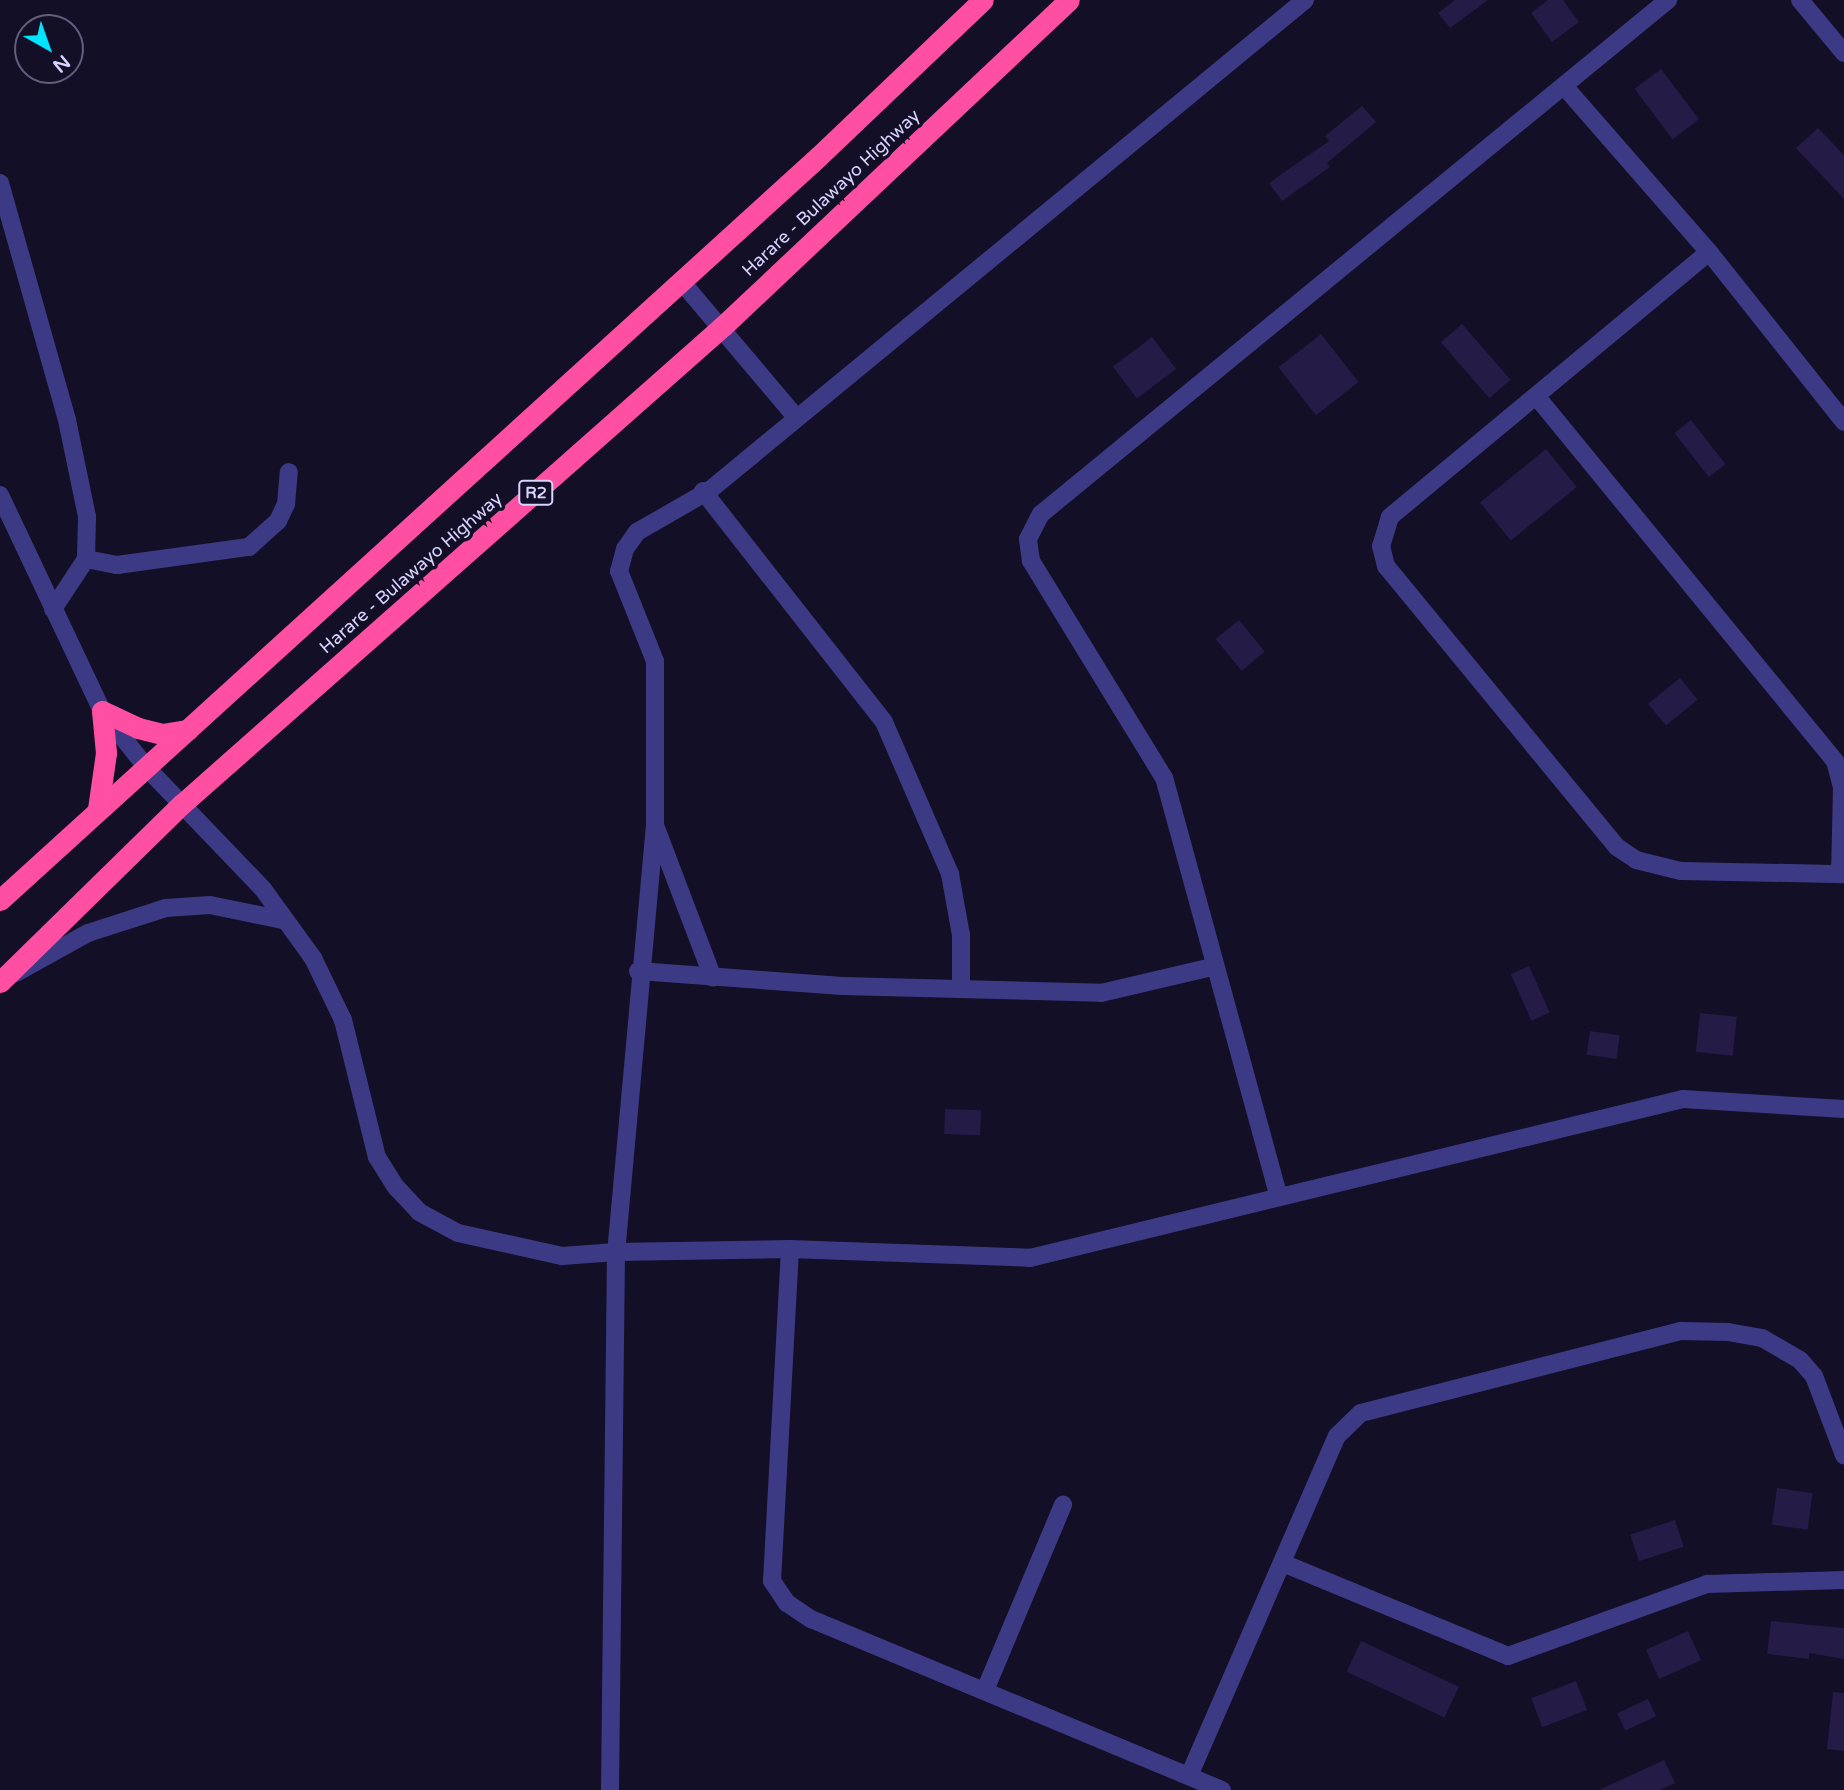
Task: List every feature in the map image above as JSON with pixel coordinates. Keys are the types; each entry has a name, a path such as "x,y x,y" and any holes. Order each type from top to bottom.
{"highway":[{"name":"Harare - Bulawayo Highway","path":"0,900 681,282 983,0"},
{"name":"Harare - Bulawayo Highway","path":"1,981 182,804 723,326 1069,0"},
{"path":"102,711 138,728 162,733 188,730"},
{"path":"98,809 106,753 102,711"}],"street":[{"path":"610,1790 616,1252 638,971 655,825 655,661 619,571 637,532 703,491 1305,0"},
{"path":"1278,1194 1212,967 1197,889 1164,778 1031,561 1028,539 1033,525 1668,0"},
{"path":"1800,0 1844,53"},
{"path":"1563,86 1709,252 1844,422"},
{"path":"0,183 66,420 87,517 86,559 53,609"},
{"path":"1537,397 1835,761 1842,788 1842,874 1681,871 1636,860 1617,847 1386,566 1381,532 1390,517 1709,252"},
{"path":"681,282 723,326 795,416"},
{"path":"86,559 117,565 249,547 278,521 286,504 289,472"},
{"path":"703,491 884,722 950,874 961,935 961,986"},
{"path":"0,495 102,711 146,767 241,863 313,958 343,1020 377,1157 419,1212 458,1233 562,1256 616,1252 790,1249 1030,1258 1278,1194 1683,1099 1844,1109"},
{"path":"655,825 713,978"},
{"path":"1,981 88,933 166,908 210,905 283,920"},
{"path":"638,971 713,978 1101,993 1212,967"},
{"path":"790,1249 772,1581 787,1603 811,1619 986,1688 1222,1790"},
{"path":"1189,1776 1285,1564 1337,1436 1361,1413 1681,1331 1762,1338 1800,1360 1814,1376 1844,1455"},
{"path":"986,1688 1063,1505"},
{"path":"1285,1564 1508,1656 1707,1584 1844,1580"}],"building":[{"path":"1455,0 1488,0 1450,28 1438,13"},
{"path":"1548,0 1563,0 1579,22 1552,42 1531,13"},
{"path":"1661,69 1699,119 1673,139 1635,89"},
{"path":"1362,106 1376,122 1327,163 1330,167 1282,201 1269,183 1329,141 1325,136"},
{"path":"1818,128 1844,155 1844,199 1796,148"},
{"path":"1462,324 1511,380 1489,398 1441,342"},
{"path":"1321,334 1359,382 1316,415 1278,367"},
{"path":"1152,337 1176,369 1137,398 1113,366"},
{"path":"1691,420 1725,464 1709,477 1674,433"},
{"path":"1546,449 1577,487 1511,541 1480,502"},
{"path":"1239,620 1265,652 1241,671 1216,639"},
{"path":"1680,678 1698,700 1666,726 1648,704"},
{"path":"1529,966 1550,1013 1531,1021 1511,974"},
{"path":"1700,1013 1737,1017 1733,1056 1696,1052"},
{"path":"1590,1031 1620,1035 1616,1059 1587,1055"},
{"path":"945,1109 981,1110 980,1135 944,1134"},
{"path":"1777,1488 1813,1493 1808,1530 1772,1525"},
{"path":"1675,1520 1684,1547 1639,1561 1630,1535"},
{"path":"1771,1621 1844,1628 1844,1659 1809,1653 1809,1659 1767,1654"},
{"path":"1688,1631 1701,1660 1659,1679 1646,1650"},
{"path":"1361,1641 1459,1687 1445,1717 1347,1672"},
{"path":"1576,1681 1587,1710 1542,1727 1531,1698"},
{"path":"1833,1692 1844,1693 1844,1751 1827,1749"},
{"path":"1648,1699 1656,1716 1625,1731 1617,1713"},
{"path":"1664,1760 1675,1783 1660,1790 1599,1790"}]}
